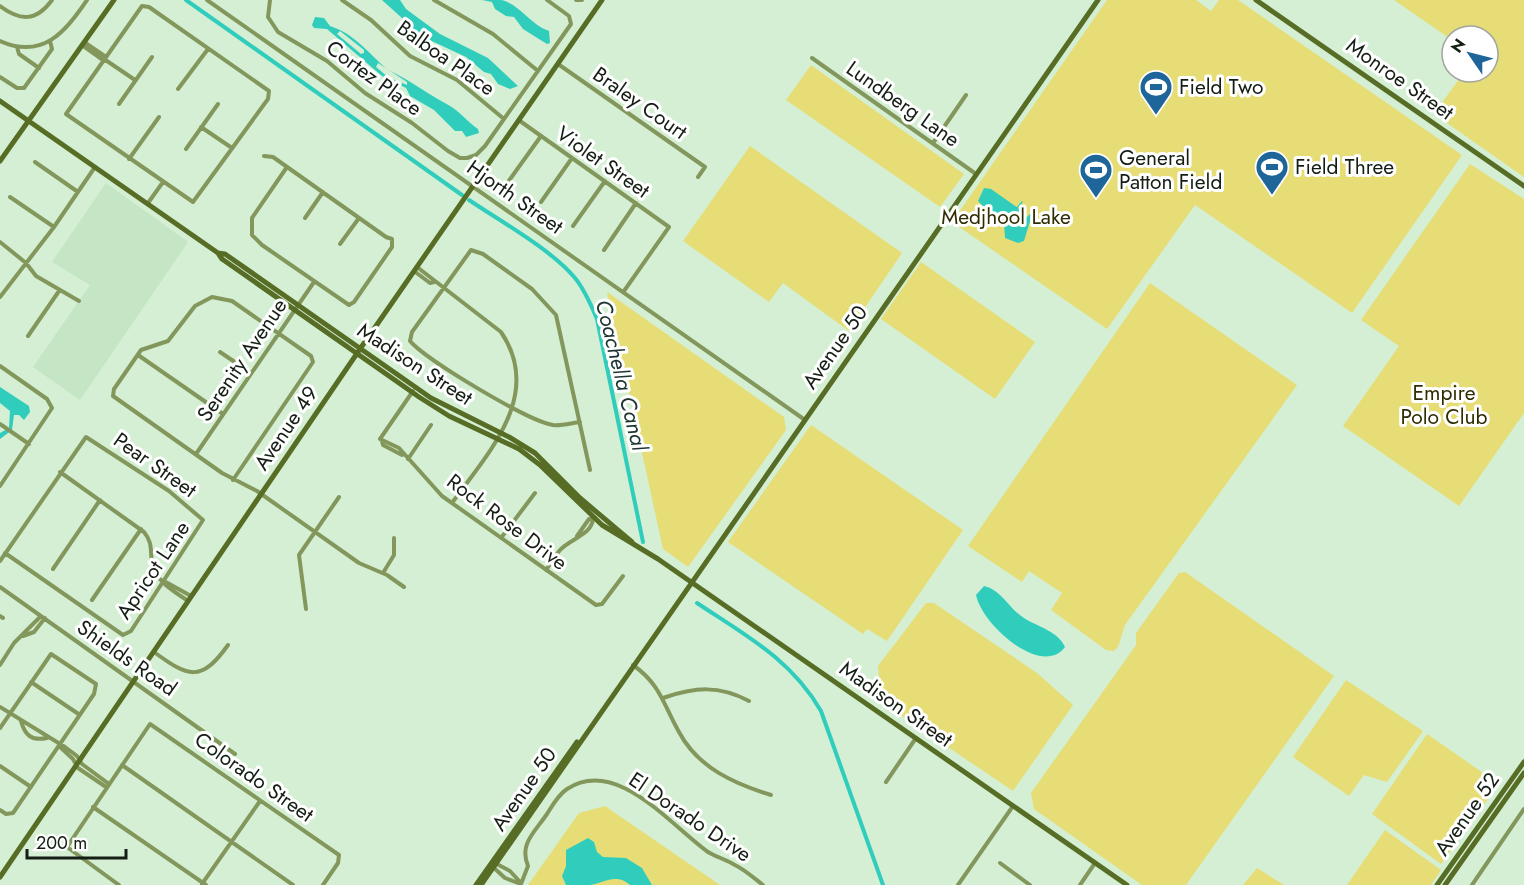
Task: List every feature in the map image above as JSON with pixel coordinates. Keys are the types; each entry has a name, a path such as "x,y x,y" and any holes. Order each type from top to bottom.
{"main road":[{"path":"0,161 114,0"},
{"name":"Avenue 49","path":"0,877 358,351 602,0"},
{"name":"Avenue 50","path":"476,885 493,864 1098,0"},
{"name":"Monroe Street","path":"1256,0 1524,186"},
{"name":"Madison Street","path":"0,101 148,203 218,253 222,259 449,416 499,435 541,458 580,498 644,553"},
{"name":"Madison Street","path":"499,435 534,460 593,518 690,582 1127,885"},
{"name":"Avenue 52","path":"1442,885 1448,875 1447,871 1524,762"},
{"name":"Avenue 52","path":"1442,885 1524,773"},
{"name":"Avenue 50","path":"481,885 493,864"}],"street":[{"path":"0,6 14,16 24,18 41,13 51,0"},
{"path":"0,41 17,46 33,46 50,41 66,28 87,0"},
{"name":"Hjorth Street","path":"207,0 805,420"},
{"name":"Cortez Place","path":"270,0 268,16 278,32 327,62 374,99 401,115 460,158 467,158 482,149 504,119"},
{"name":"Balboa Place","path":"342,0 371,21 410,56 457,80 504,119"},
{"path":"434,0 493,34 538,71"},
{"path":"504,119 571,24 571,19 547,0"},
{"path":"142,6 146,6 208,49 269,91 268,99 193,202 69,117 67,111 142,6"},
{"path":"0,76 22,89 52,49 50,41"},
{"path":"83,44 135,80"},
{"path":"17,46 19,54 39,68"},
{"path":"178,89 208,49"},
{"path":"119,104 152,57"},
{"name":"Lundberg Lane","path":"812,58 976,174"},
{"name":"Braley Court","path":"558,64 705,167 698,177"},
{"path":"933,143 966,95"},
{"path":"186,149 218,104"},
{"path":"129,159 159,117"},
{"name":"Violet Street","path":"520,121 669,227 624,291"},
{"path":"201,127 232,148"},
{"path":"508,182 541,136"},
{"path":"264,156 273,157 392,239 394,243 354,302 349,305 262,245 251,229 252,218 287,167"},
{"path":"541,202 572,158"},
{"path":"35,162 78,192"},
{"path":"0,297 54,227 95,167"},
{"path":"573,226 604,181"},
{"path":"148,203 163,182"},
{"path":"305,218 323,192"},
{"path":"10,197 54,227"},
{"path":"604,250 636,204"},
{"path":"340,244 359,218"},
{"path":"0,242 26,263 36,276 79,301"},
{"path":"580,422 552,424 512,406 477,389 410,340 411,332 471,250 483,254 532,288 555,315 580,422 590,470"},
{"path":"416,269 492,322 508,343 518,371 518,384 512,406 499,435 490,452 452,503"},
{"name":"Serenity Avenue","path":"196,454 315,282"},
{"path":"28,336 59,291"},
{"path":"233,480 313,362 311,356 232,301 212,297 195,306 168,341 147,346 114,389 113,396 233,480 261,493 359,563 383,573 404,587"},
{"path":"220,352 251,373"},
{"path":"138,355 223,414"},
{"path":"0,366 52,405 51,412 0,486"},
{"name":"Rock Rose Drive","path":"413,390 381,440 386,440 399,448 402,455 452,503 599,606 623,576"},
{"path":"0,424 29,444"},
{"path":"408,459 431,424"},
{"name":"Pear Street","path":"60,472 86,438 169,491 203,519"},
{"path":"0,561 60,472 141,528 152,544 152,564 156,574 190,599"},
{"path":"501,538 535,493"},
{"path":"306,609 299,555 339,497"},
{"path":"53,569 100,500"},
{"path":"578,536 589,519 593,518"},
{"path":"546,570 561,549 578,536 583,535 593,518"},
{"name":"Apricot Lane","path":"6,553 123,635 130,631 203,519"},
{"path":"584,525 588,529"},
{"path":"92,600 141,528"},
{"path":"383,573 394,555 394,538"},
{"name":"Shields Road","path":"0,587 235,754"},
{"path":"0,665 22,636 43,617"},
{"path":"153,652 177,669 196,673 207,670 228,645"},
{"path":"0,728 51,654 92,680 97,686 31,787 9,815 0,810"},
{"path":"632,665 653,681 680,735 699,757 725,778 771,795"},
{"path":"31,682 80,715"},
{"path":"663,698 689,689 704,688 735,693 749,701"},
{"path":"0,707 58,746 65,747 78,762 107,786"},
{"path":"20,720 24,731 30,737 36,740 47,738"},
{"name":"Colorado Street","path":"122,765 150,724 340,857 323,885"},
{"path":"886,782 916,738"},
{"path":"119,885 69,850 68,844 122,765 293,885"},
{"path":"0,766 31,787"},
{"name":"El Dorado Drive","path":"522,885 528,866 524,855 525,845 560,795 571,787 596,781 619,785 669,818 710,853 735,864 764,885"},
{"path":"93,807 204,884 260,801"},
{"path":"958,885 1013,806"},
{"path":"1472,885 1524,809"},
{"path":"1080,885 1095,862"},
{"path":"1000,863 1030,885"},
{"path":"493,864 505,878 522,885"},
{"path":"493,864 510,871 522,885"}],"shaded area":[{"path":"106,183 188,242 80,400 33,367 90,285 52,262"}],"green space":[{"name":"Medjhool Lake","path":"1107,0 1196,0 1211,11 1219,0 1238,0 1462,155 1352,313 1195,205 1107,329 952,222"},
{"path":"1394,0 1524,0 1524,177 1434,114 1455,84 1500,84 1500,24 1440,24 1440,32"},
{"path":"811,65 964,174 940,207 786,100"},
{"path":"750,146 902,253 849,331 783,283 769,302 683,241"},
{"name":"Empire Polo Club","path":"1470,164 1524,199 1524,413 1459,506 1343,426 1399,346 1361,320"},
{"path":"921,262 1035,342 995,399 881,319"},
{"path":"1150,283 1297,385 1125,625 1118,647 1114,651 1106,650 1051,610 1062,593 1029,571 1022,582 968,546"},
{"path":"607,292 784,417 786,430 688,567 663,549"},
{"path":"811,425 963,530 887,641 867,629 863,634 728,542"},
{"path":"1185,572 1334,676 1186,885 1142,885 1034,809 1031,793 1136,645 1136,633 1179,573"},
{"path":"926,603 934,603 1037,673 1073,705 1013,791 877,699 880,690 878,666"},
{"path":"1346,680 1423,731 1387,782 1364,775 1349,796 1293,757"},
{"path":"1427,734 1499,784 1441,864 1372,814"},
{"path":"605,806 720,885 528,885 579,813"},
{"path":"1385,830 1441,870 1431,885 1347,885"},
{"path":"1257,868 1284,885 1243,885"}],"water":[{"path":"382,0 400,0 406,9 440,34 488,58 518,86 510,89 498,84 491,74 484,72 466,57 423,37"},
{"path":"482,0 508,2 549,31 550,43 547,44 523,29 514,17 506,16 495,9 492,2"},
{"path":"315,17 324,18 330,26 339,29 361,44 387,69 378,63 376,67 388,77 407,85 407,82 390,71 453,108 478,129 479,133 466,137 462,131 455,131 434,110 410,96 406,88 382,76 327,29 314,28 312,25","holes":["340,31 364,50 364,53 361,54 337,34"]},
{"path":"984,188 991,189 1021,210 1022,215 1017,221 1020,224 1032,212 1036,212 1037,218 1034,221 1031,218 1024,241 1018,243 1005,238 1004,224 999,223 978,201"},
{"path":"0,387 29,406 30,412 24,420 19,415 14,415 12,430 0,439 0,433 9,428 10,411 0,403"},
{"path":"984,586 996,591 1024,618 1053,633 1065,647 1055,655 1042,656 1028,652 1014,644 989,620 981,607 976,595"},
{"path":"588,838 594,842 597,852 603,857 626,858 642,868 652,885 630,885 620,879 614,879 590,885 566,885 562,876 566,866 566,850"}],"waterway":[{"name":"Coachella Canal","path":"186,0 462,195"},
{"name":"Coachella Canal","path":"469,200 553,257 575,278 588,298 597,319 643,542"},
{"path":"1017,208 1022,202"},
{"name":"Coachella Canal","path":"697,603 781,662 796,677 821,711 883,885"}],"place":[{"name":"Field Two","path":"1156,116"},
{"name":"Field Three","path":"1272,196"},
{"name":"General Patton Field","path":"1096,199"}]}
